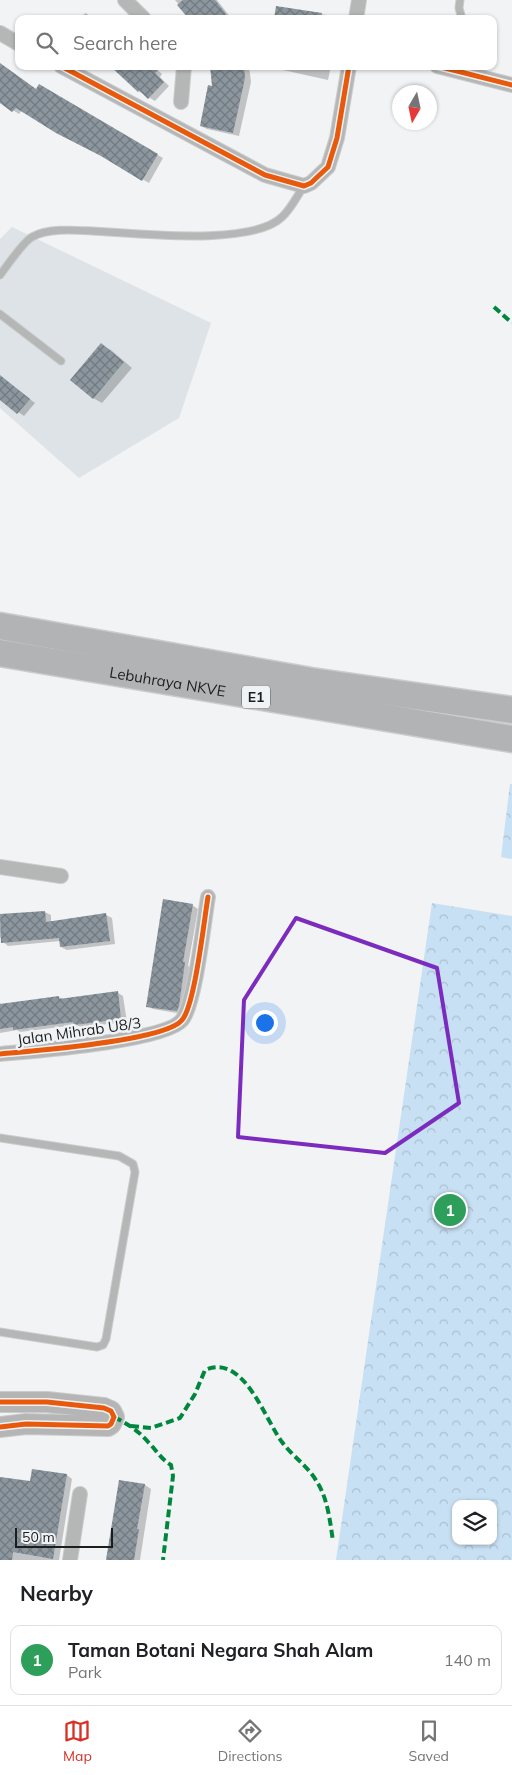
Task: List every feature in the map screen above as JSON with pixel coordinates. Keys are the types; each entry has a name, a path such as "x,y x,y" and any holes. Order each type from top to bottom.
{"highway":[{"name":"Lebuhraya NKVE","path":"0,626 311,680 512,710"},
{"name":"Lebuhraya NKVE","path":"0,653 512,739"}],"street":[{"path":"125,0 140,15"},
{"path":"357,15 359,0"},
{"path":"0,34 15,42"},
{"path":"68,70 265,175 304,186 312,183 328,166 337,138 348,70"},
{"path":"181,102 184,70"},
{"path":"453,70 512,85"},
{"path":"0,867 60,876"},
{"name":"Jalan Mihrab U8/3","path":"0,1054 121,1040 167,1030 182,1020 191,1000 208,897"},
{"path":"0,1402 47,1402 104,1408 111,1411 114,1417 108,1426 26,1424 0,1427"},
{"path":"70,1560 80,1494"}],"lane":[{"path":"460,0 458,8 461,15"},
{"path":"0,275 29,238 48,232 84,231 202,237 225,236 255,230 270,225 281,218 304,186"},
{"path":"0,314 61,361"},
{"path":"0,1138 119,1156 133,1164 135,1172 106,1339 103,1346 97,1347 0,1332"}],"highlighted area":[{"path":"296,918 437,968 459,1103 385,1153 238,1137 244,1000"}],"shaded area":[{"path":"12,227 211,323 179,418 79,478 0,408 0,239"}],"green space":[{"path":"510,784 512,784 512,859 501,857"},
{"path":"432,903 512,916 512,1560 336,1560"}],"building":[{"path":"183,0 215,0 226,14 186,15 177,5"},
{"path":"276,6 322,13 322,15 275,15"},
{"path":"0,63 36,89 39,84 158,154 142,181 101,156 56,133 16,108 12,112 0,103"},
{"path":"114,70 158,70 155,73 164,82 148,99 139,90 138,92"},
{"path":"210,70 244,70 245,78 233,133 200,126 208,85 212,86"},
{"path":"101,343 124,362 93,399 70,380"},
{"path":"0,375 30,399 17,414 0,400"},
{"path":"163,899 193,904 177,1011 146,1007"},
{"path":"45,911 46,922 106,913 110,941 60,947 59,938 1,943 0,914"},
{"path":"118,991 121,1019 74,1025 73,1022 13,1030 13,1027 0,1029 0,1004"},
{"path":"32,1469 67,1474 53,1559 13,1552 12,1560 0,1560 0,1477 30,1481"},
{"path":"119,1480 145,1484 134,1560 106,1560"}],"marked path":[{"path":"494,307 512,323"},
{"path":"131,1426 151,1428 180,1418 195,1394 205,1370 219,1367 231,1371 242,1379 260,1404 282,1442 317,1482 326,1503 333,1541"},
{"path":"114,1417 137,1431 171,1465 173,1476 163,1560"}],"cycle path":[{"path":"68,70 265,175 304,186 311,183 328,167 337,138 348,70"},
{"path":"453,70 512,85"},
{"path":"0,1054 97,1044 126,1039 151,1034 171,1027 182,1020 187,1011 195,981 208,897"},
{"path":"0,1402 47,1402 104,1408 111,1411 114,1417 108,1426 26,1424 0,1427"}],"place":[{"name":"Taman Botani Negara Shah Alam","path":"450,1210"}]}
